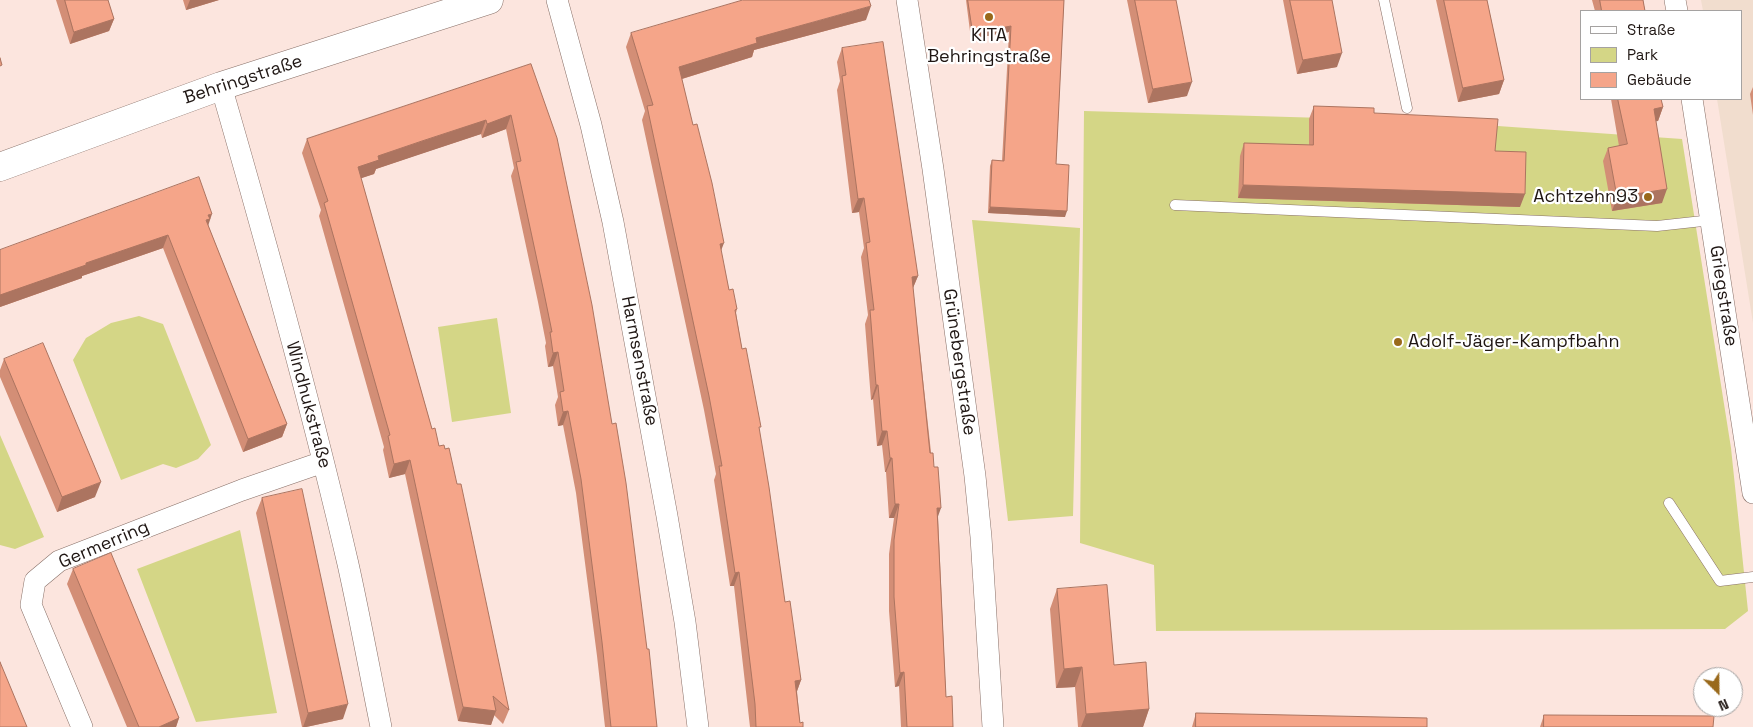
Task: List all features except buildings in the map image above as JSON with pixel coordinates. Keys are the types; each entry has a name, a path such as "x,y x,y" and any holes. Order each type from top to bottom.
{"main road":[{"name":"Behringstraße","path":"0,167 221,86 489,0"}],"street":[{"name":"Harmsenstraße","path":"557,0 613,222 669,525 685,622 698,727"},
{"name":"Grünebergstraße","path":"907,0 932,162 975,476 981,537 993,727"},
{"name":"Windhukstraße","path":"221,86 260,222 323,462 348,565 381,727"},
{"name":"Griegstraße","path":"1692,100 1749,444 1753,493"},
{"name":"Germerring","path":"82,727 31,605 35,581 60,561 242,490 323,462"}],"lane":[{"path":"1384,0 1407,108"},
{"path":"1175,205 1657,226 1712,220"},
{"path":"1669,503 1720,580 1753,577"}],"shaded area":[{"path":"1701,0 1753,0 1753,323 1717,100 1743,100 1743,10 1703,10"}],"green space":[{"name":"Adolf-Jäger-Kampfbahn","path":"1084,111 1427,121 1682,139 1731,448 1748,611 1725,629 1156,631 1154,565 1080,543"},
{"path":"972,220 1080,228 1073,516 1008,521"},
{"path":"139,316 163,324 211,445 198,459 176,468 163,464 121,480 73,360 86,338 111,323"},
{"path":"497,318 511,413 452,422 438,327"},
{"path":"0,435 44,537 15,549 0,545"},
{"path":"240,530 277,713 196,722 137,569"}],"place":[{"name":"KITA Behringstraße","path":"989,17"},
{"name":"Achtzehn93","path":"1648,197"},
{"name":"Adolf-Jäger-Kampfbahn","path":"1398,342"}]}
